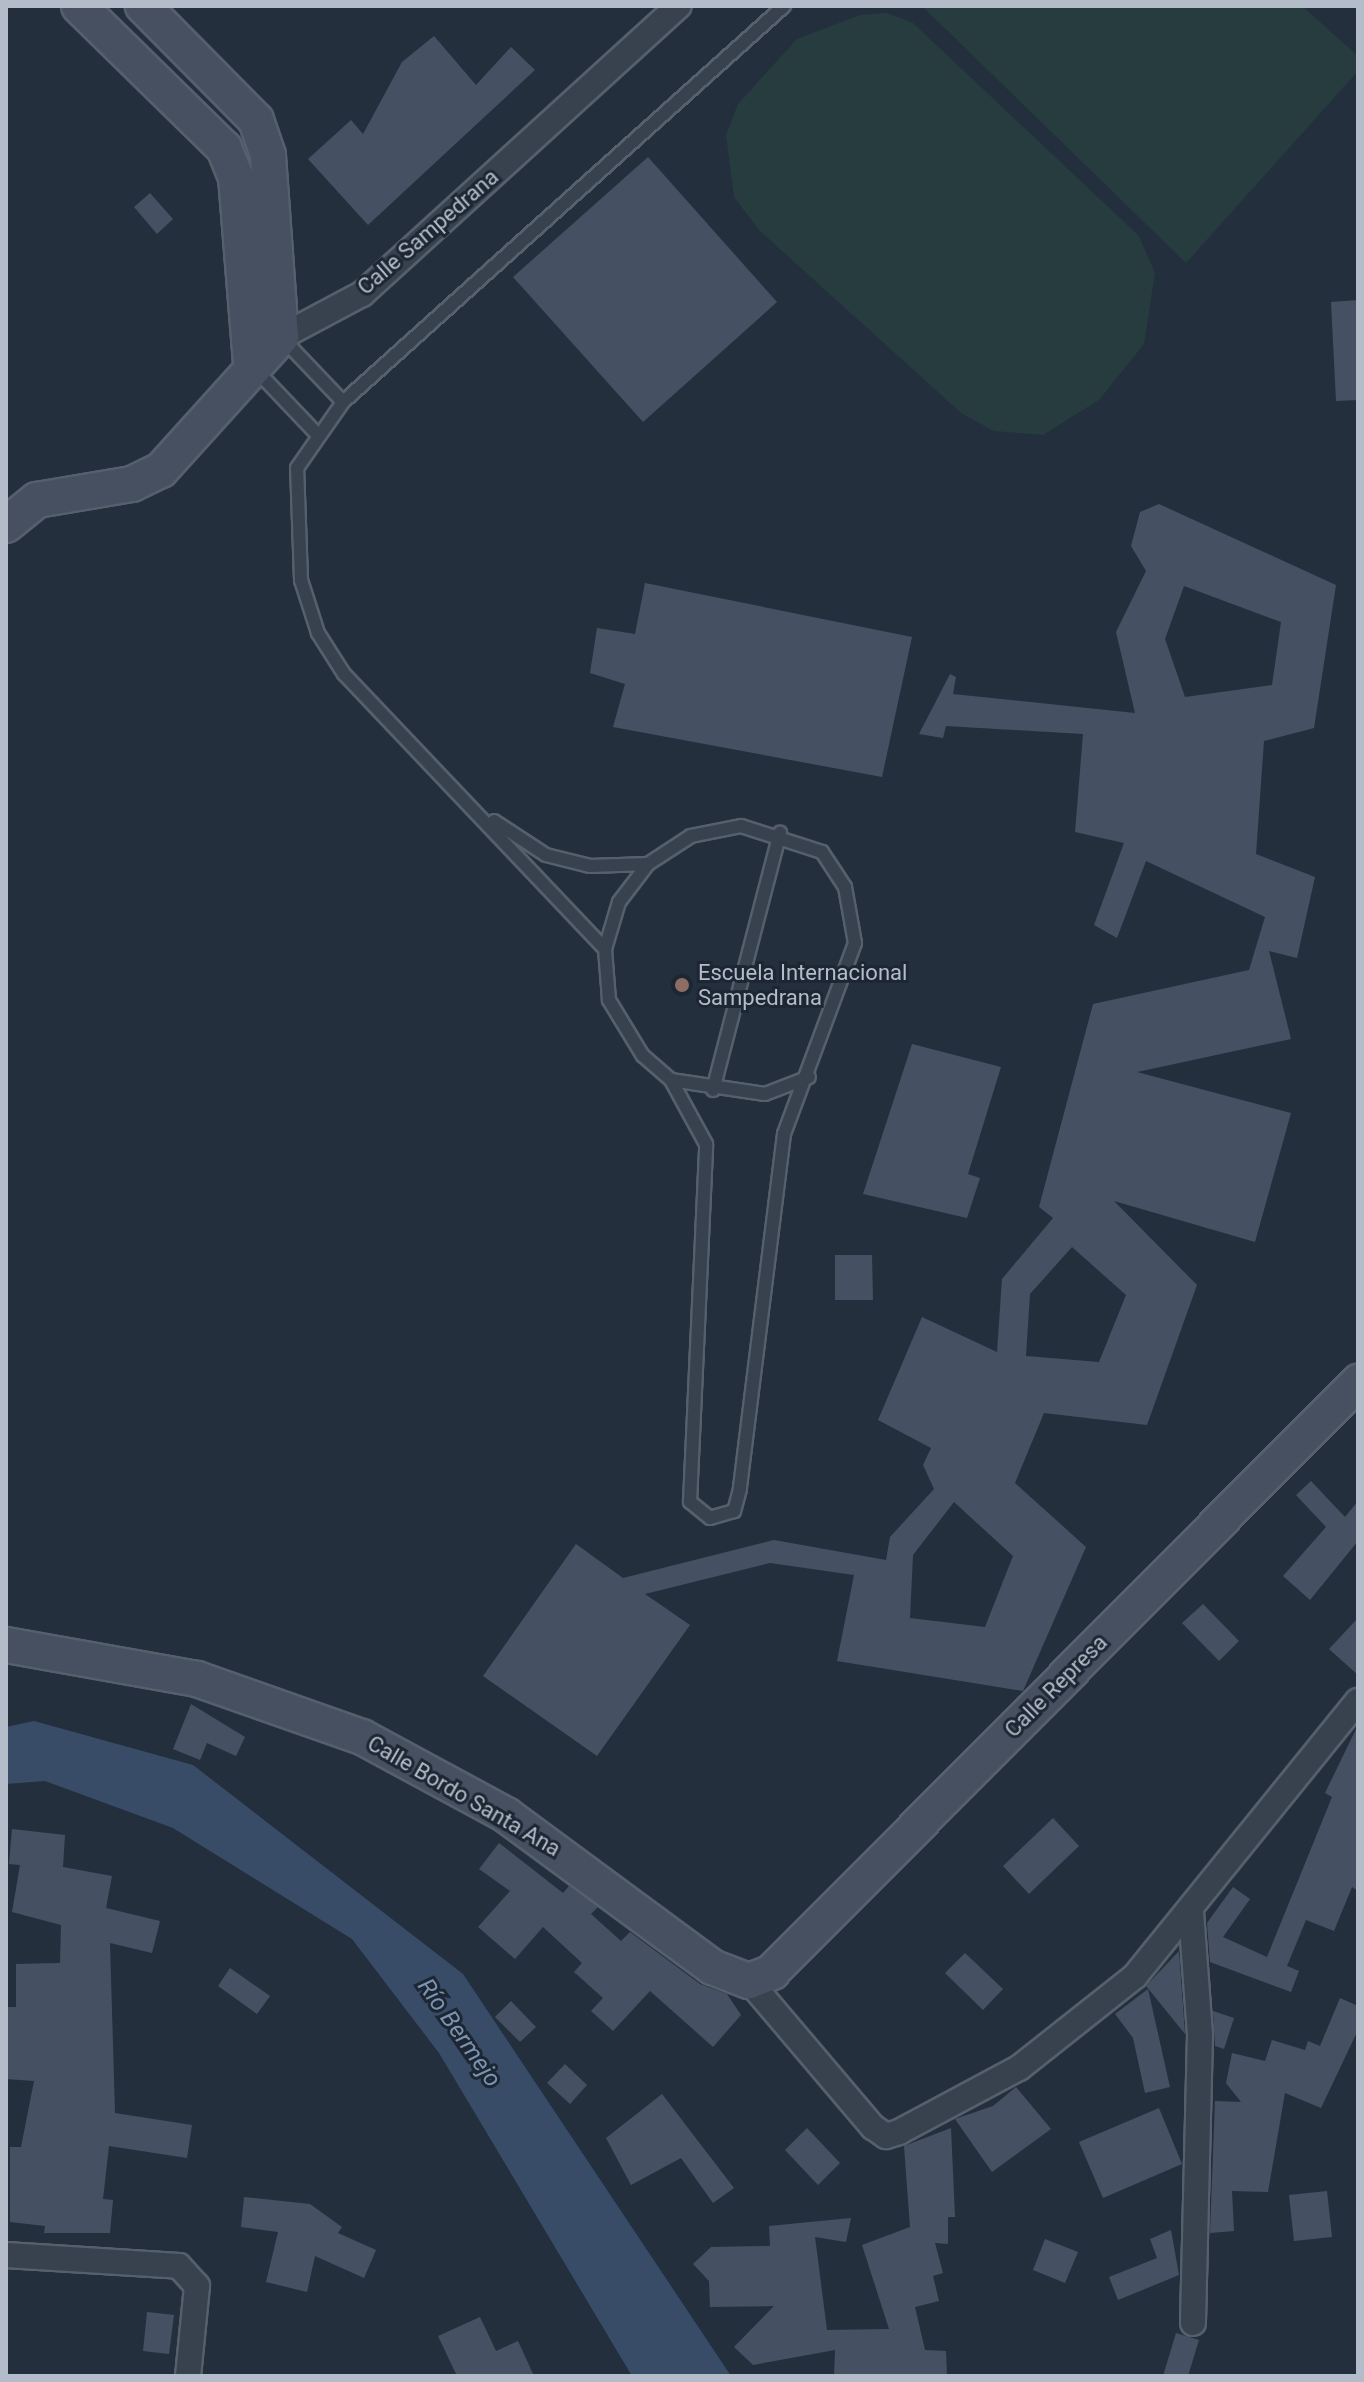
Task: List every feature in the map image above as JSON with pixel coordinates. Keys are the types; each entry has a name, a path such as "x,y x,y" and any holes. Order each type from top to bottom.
{"street":[{"path":"79,6 224,148 236,177 251,365"},
{"path":"143,6 256,120 268,155 281,337"},
{"name":"Calle Sampedrana","path":"6,525 37,500 132,484 161,470 251,365 281,337 362,294 679,6"},
{"name":"Calle Represa","path":"749,1981 772,1972 1358,1382"},
{"name":"Calle Bordo Santa Ana","path":"6,1645 197,1679 362,1737 506,1815 712,1967 749,1981"},
{"path":"749,1981 886,2136 1019,2068 1135,1976 1191,1912 1358,1701"},
{"path":"1191,1912 1200,2035 1193,2323"},
{"path":"6,2255 179,2266 197,2286 188,2376"}],"lane":[{"path":"605,949 478,811 344,674 318,633 295,525 297,468 316,433 343,402 784,6"},
{"path":"281,337 343,402"},
{"path":"251,365 316,433"},
{"path":"478,811 546,855 590,866 648,864"},
{"path":"741,826 780,833 822,852 845,887 855,943 809,1077 784,1134 740,1489 734,1511 710,1518 690,1502 706,1144 671,1080 643,1056 609,1000 605,949 619,902 648,864 691,836 741,826"},
{"path":"713,1090 780,833"},
{"path":"671,1080 713,1090 765,1094 809,1077"}],"green space":[{"path":"922,6 1302,6 1358,56 1358,71 1186,263"},
{"path":"887,13 913,23 1139,236 1155,273 1144,344 1099,400 1043,435 994,431 961,413 759,230 734,197 726,135 738,104 797,39 860,15"}],"water":[{"name":"Río Bermejo","path":"34,1721 193,1765 463,1974 731,2376 632,2376 439,2053 352,1939 173,1828 45,1781 6,1784 6,1727"}],"building":[{"path":"434,36 476,85 511,47 535,70 368,225 308,159 351,120 363,134 402,62"},
{"path":"648,157 777,302 643,422 513,277"},
{"path":"150,193 173,219 157,234 134,207"},
{"path":"1358,300 1358,400 1336,401 1331,302"},
{"path":"1159,504 1336,585 1314,728 1264,741 1256,854 1315,877 1297,958 1269,951 1291,1039 1137,1072 1291,1113 1255,1242 1114,1201 1197,1285 1147,1425 1044,1413 1015,1483 1086,1547 1023,1691 837,1661 854,1575 770,1563 645,1594 690,1625 597,1756 483,1676 576,1544 623,1578 774,1540 886,1560 890,1537 934,1489 923,1465 931,1448 878,1420 922,1317 997,1352 1002,1279 1053,1218 1039,1207 1093,1004 1249,970 1265,917 1146,861 1117,938 1094,925 1124,843 1075,832 1083,734 946,726 943,738 919,734 950,674 956,677 953,694 1135,713 1116,632 1146,571 1131,546 1140,512","holes":["1184,586 1281,622 1272,685 1185,697 1165,639","1072,1247 1126,1295 1099,1362 1026,1356 1030,1294","954,1502 1013,1556 985,1627 910,1618 913,1555"]},
{"path":"645,583 912,637 882,777 613,727 625,684 590,673 597,628 635,634"},
{"path":"912,1044 1001,1067 968,1174 980,1178 967,1218 863,1194"},
{"path":"835,1255 872,1255 873,1300 835,1300"},
{"path":"1311,1481 1345,1517 1358,1501 1358,1541 1310,1600 1283,1576 1326,1527 1296,1495"},
{"path":"1203,1604 1239,1641 1219,1661 1182,1623"},
{"path":"1358,1618 1358,1675 1329,1649"},
{"path":"191,1704 245,1737 236,1756 207,1743 200,1760 173,1749"},
{"path":"1358,1725 1358,1891 1352,1887 1334,1931 1306,1920 1287,1966 1299,1971 1291,1992 1210,1962 1207,1923 1233,1887 1250,1899 1223,1937 1267,1957 1332,1797 1325,1793"},
{"path":"1053,1818 1079,1846 1029,1894 1003,1866"},
{"path":"12,1829 65,1835 63,1867 112,1876 106,1908 160,1921 152,1953 110,1943 115,2113 192,2125 187,2158 109,2146 103,2199 113,2200 110,2233 44,2233 45,2226 10,2222 10,2147 21,2147 34,2081 6,2079 6,2007 16,2007 16,1964 60,1963 61,1925 12,1912 20,1865 9,1864"},
{"path":"499,1843 563,1893 569,1886 598,1907 591,1914 621,1941 630,1932 700,1984 727,1994 741,2015 713,2047 650,1991 613,2031 591,2011 603,1998 574,1972 582,1963 543,1927 515,1959 478,1927 510,1891 479,1869"},
{"path":"1179,1951 1185,2034 1146,1986"},
{"path":"965,1953 1003,1989 983,2010 945,1973"},
{"path":"230,1968 270,1996 257,2014 218,1986"},
{"path":"1148,1989 1170,2087 1145,2093 1133,2038 1115,2014"},
{"path":"1340,1998 1358,2006 1358,2030 1321,2108 1285,2093 1268,2192 1232,2191 1234,2231 1210,2233 1215,2101 1241,2102 1226,2083 1232,2053 1265,2061 1272,2040 1305,2050 1308,2041 1320,2046"},
{"path":"511,2001 536,2027 520,2042 495,2017"},
{"path":"1213,2011 1234,2018 1224,2049 1215,2046"},
{"path":"565,2064 587,2085 570,2104 547,2083"},
{"path":"1016,2087 1051,2129 992,2172 955,2119 993,2106"},
{"path":"662,2094 734,2188 713,2203 681,2158 631,2185 606,2138"},
{"path":"1159,2108 1182,2164 1103,2198 1079,2142"},
{"path":"807,2128 840,2163 818,2185 785,2150"},
{"path":"951,2128 955,2217 948,2217 948,2244 935,2243 943,2273 933,2276 939,2301 915,2307 925,2350 946,2351 947,2375 834,2376 835,2350 753,2365 734,2347 774,2306 710,2307 709,2281 693,2264 711,2247 770,2246 769,2226 851,2218 846,2242 815,2237 827,2330 889,2329 862,2245 910,2227 904,2146"},
{"path":"1327,2191 1332,2237 1294,2241 1289,2195"},
{"path":"244,2197 310,2204 342,2227 338,2233 376,2250 364,2278 315,2256 307,2292 266,2282 278,2232 241,2227"},
{"path":"1171,2230 1179,2275 1118,2300 1109,2277 1157,2258 1150,2239"},
{"path":"1045,2239 1078,2252 1065,2283 1033,2270"},
{"path":"147,2312 174,2315 169,2354 143,2351"},
{"path":"480,2317 496,2351 518,2341 534,2376 457,2376 438,2336"},
{"path":"1176,2333 1199,2340 1188,2376 1163,2376"}],"place":[{"name":"Escuela Internacional Sampedrana","path":"682,985"}]}
